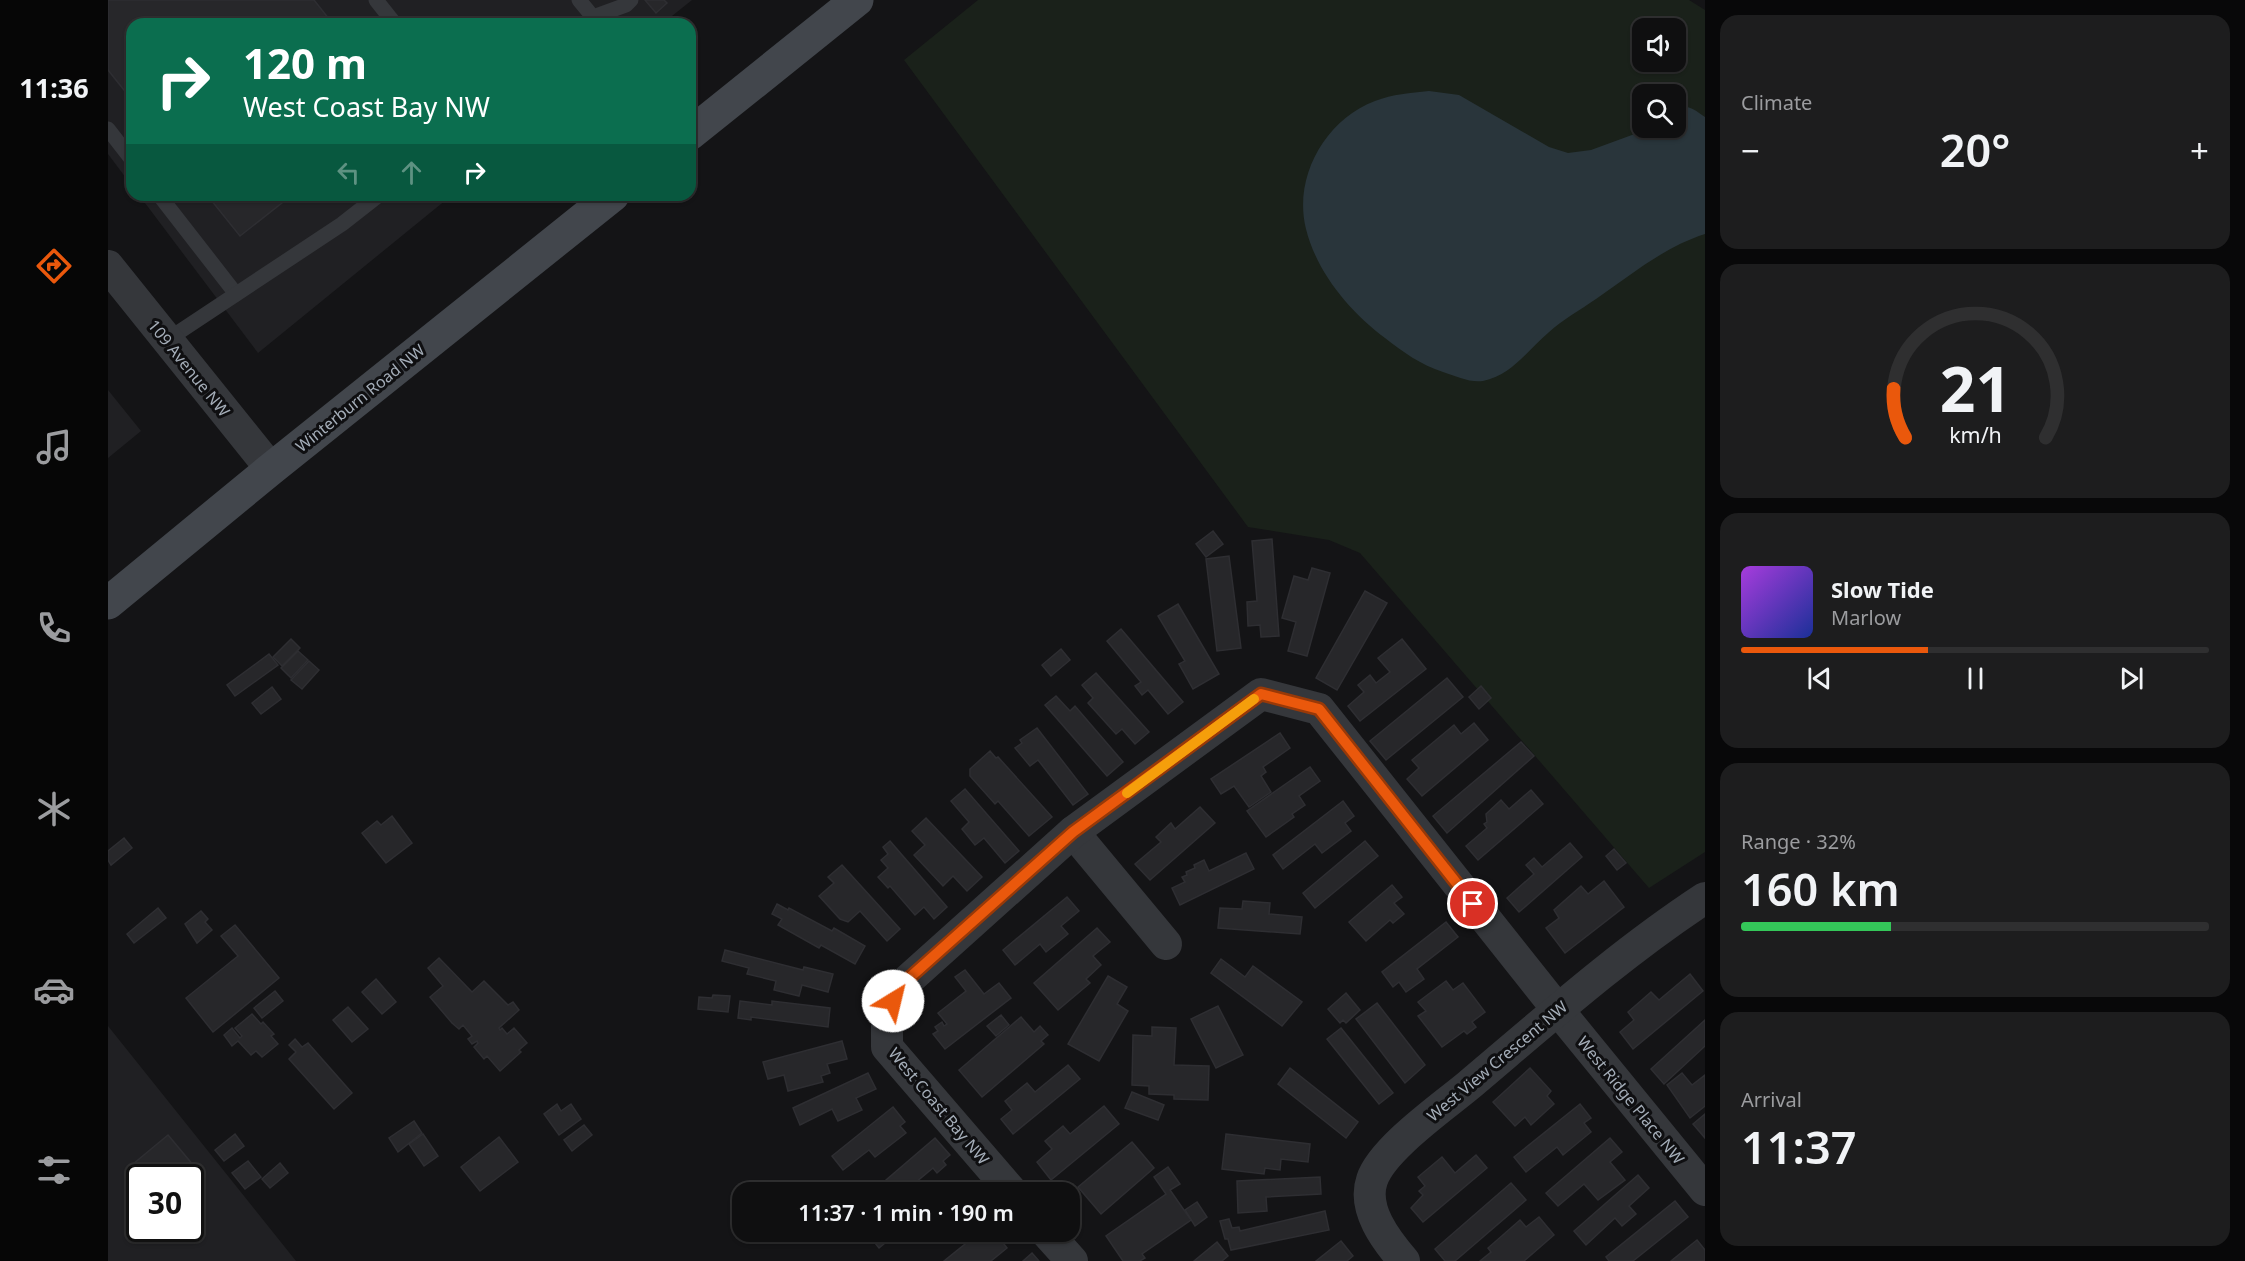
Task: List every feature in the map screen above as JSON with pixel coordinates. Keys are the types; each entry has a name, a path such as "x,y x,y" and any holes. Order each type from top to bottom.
{"main road":[{"path":"696,129 857,0"},
{"name":"Winterburn Road NW","path":"108,603 606,201"}],"street":[{"name":"109 Avenue NW","path":"108,266 271,469"},
{"name":"West Coast Bay NW","path":"1003,1182 886,1047 887,1014 898,988 1073,832 1261,694 1319,709 1558,1010"},
{"path":"1073,832 1166,944"},
{"name":"West View Crescent NW","path":"1404,1261 1384,1238 1374,1217 1370,1194 1372,1180 1379,1166 1407,1137 1558,1010 1653,935 1705,898"},
{"name":"West Ridge Place NW","path":"1558,1010 1705,1190"},
{"path":"1055,1242 1072,1261"}],"lane":[{"path":"376,0 390,18"},
{"path":"579,0 593,16 626,5 631,0"},
{"path":"108,129 126,152"},
{"path":"164,201 236,294"},
{"path":"167,340 342,224 371,201"}],"shaded area":[{"path":"108,0 692,0 670,18 126,18 126,178 108,154"},
{"path":"978,0 1689,0 1705,10 1705,852 1649,888 1360,553 1329,540 1248,527 904,60"},
{"path":"1429,91 1459,95 1549,147 1568,153 1591,150 1632,135 1632,138 1686,138 1686,106 1695,110 1705,117 1705,234 1676,246 1635,271 1559,324 1502,374 1478,381 1435,369 1420,362 1372,328 1348,304 1318,261 1306,229 1303,209 1304,190 1309,171 1328,136 1357,110 1375,101 1402,94"},
{"path":"144,201 445,201 258,353"},
{"path":"108,390 141,431 108,458"},
{"path":"108,1026 296,1261 108,1261"}],"building":[{"path":"108,0 314,0 328,18 126,18 126,92 108,70"},
{"path":"645,0 664,0 667,3 656,13"},
{"path":"212,201 284,201 240,236"},
{"path":"1213,531 1223,544 1206,557 1196,544"},
{"path":"1272,539 1279,636 1261,637 1260,625 1248,626 1247,602 1257,601 1252,541"},
{"path":"1229,556 1241,648 1217,651 1206,559"},
{"path":"1312,568 1330,573 1307,656 1288,651 1296,622 1282,618 1294,576 1308,580"},
{"path":"1365,591 1387,603 1337,690 1316,678"},
{"path":"1178,604 1219,674 1193,689 1179,664 1185,661 1158,616"},
{"path":"1121,629 1183,702 1168,714 1148,690 1142,695 1135,686 1141,682 1107,641"},
{"path":"291,639 300,648 282,666 273,657"},
{"path":"1402,639 1426,669 1360,721 1348,706 1364,692 1358,685 1370,675 1376,683 1390,672 1378,658"},
{"path":"1061,649 1070,660 1051,676 1042,665"},
{"path":"298,651 308,660 291,678 281,668"},
{"path":"269,654 278,665 235,696 227,685"},
{"path":"309,661 319,670 302,689 291,680"},
{"path":"1096,673 1149,732 1135,744 1122,729 1116,734 1088,703 1093,698 1082,685"},
{"path":"1447,678 1463,697 1386,760 1370,741"},
{"path":"1481,686 1491,698 1479,709 1469,697"},
{"path":"272,687 281,699 261,714 252,703"},
{"path":"1056,696 1070,711 1075,706 1123,762 1107,776 1045,705"},
{"path":"1474,723 1488,740 1422,796 1407,779 1419,768 1412,760 1454,725 1461,734"},
{"path":"1037,728 1088,794 1073,805 1038,760 1030,766 1015,748 1022,743 1020,740"},
{"path":"1280,733 1290,748 1263,767 1266,772 1261,776 1271,792 1249,807 1234,786 1221,794 1211,779"},
{"path":"1521,742 1534,756 1447,833 1433,816"},
{"path":"990,751 1052,817 1029,836 998,801 995,804 970,776 970,769"},
{"path":"1310,767 1320,781 1299,796 1305,805 1292,814 1294,817 1266,837 1247,811"},
{"path":"965,789 1019,851 1005,863 984,838 975,845 962,829 969,822 951,801"},
{"path":"1531,790 1543,804 1478,860 1466,846 1487,828 1484,824 1487,822 1486,814 1501,800 1509,809"},
{"path":"1343,801 1354,816 1345,823 1351,831 1322,853 1315,844 1283,869 1273,855"},
{"path":"1200,807 1215,823 1150,880 1135,864 1161,842 1156,837 1171,823 1175,829"},
{"path":"392,816 412,843 386,863 362,833 377,821 381,825"},
{"path":"926,818 982,877 967,891 953,876 943,886 914,855 925,845 912,831"},
{"path":"124,838 132,848 111,865 108,860 108,851"},
{"path":"890,841 947,907 934,919 924,907 915,915 890,886 888,888 878,877 888,868 881,860 888,854 883,847"},
{"path":"1365,841 1378,856 1315,908 1303,893"},
{"path":"1570,843 1582,857 1519,912 1507,898 1534,874 1526,865 1534,858 1542,867"},
{"path":"1614,849 1626,863 1617,870 1606,856"},
{"path":"1246,853 1254,869 1180,905 1172,888 1185,882 1182,877 1187,875 1186,872 1195,868 1194,865 1204,860 1209,871"},
{"path":"842,865 900,929 887,941 860,911 848,922 840,919 819,896 834,883 828,877"},
{"path":"1604,881 1624,907 1565,953 1546,928 1559,918 1554,910 1581,886 1588,894"},
{"path":"1392,885 1402,897 1394,903 1404,914 1393,923 1390,920 1366,941 1349,922"},
{"path":"1067,897 1079,911 1061,926 1068,934 1046,952 1040,944 1015,965 1003,950"},
{"path":"1243,901 1270,903 1269,914 1302,917 1300,934 1218,928 1220,908 1242,909"},
{"path":"777,904 832,931 834,928 865,946 855,964 821,945 819,948 778,925 782,919 772,914"},
{"path":"158,908 166,918 134,943 127,934"},
{"path":"201,911 208,919 205,922 212,930 197,943 185,924"},
{"path":"1446,922 1458,937 1417,969 1424,979 1406,992 1399,982 1393,987 1382,972"},
{"path":"235,925 279,978 213,1032 186,998 238,956 221,936"},
{"path":"1097,928 1110,942 1093,956 1101,965 1086,979 1090,983 1058,1010 1034,983"},
{"path":"725,950 803,970 804,967 833,974 828,992 802,985 799,996 774,990 776,981 747,974 749,968 722,961"},
{"path":"439,958 472,992 484,981 508,1005 513,1002 519,1010 499,1028 507,1034 514,1028 527,1043 519,1050 521,1052 500,1071 487,1056 484,1059 474,1047 477,1041 472,1044 468,1039 472,1036 463,1025 459,1029 430,997 443,986 428,968"},
{"path":"1221,959 1245,977 1253,966 1302,1002 1282,1026 1211,973"},
{"path":"965,970 984,994 999,983 1011,998 945,1049 933,1034 938,1031 935,1027 942,1022 944,1026 947,1024 938,1013 966,991 955,977"},
{"path":"1690,974 1703,991 1633,1049 1620,1032 1634,1020 1628,1012 1651,992 1659,1000"},
{"path":"1108,976 1127,987 1117,1004 1128,1011 1099,1061 1068,1044"},
{"path":"376,979 396,1002 382,1014 362,992"},
{"path":"1446,981 1453,990 1463,983 1485,1012 1472,1022 1476,1027 1467,1034 1464,1031 1442,1047 1418,1016 1426,1011 1418,1002"},
{"path":"275,991 283,1001 262,1018 254,1008"},
{"path":"1346,993 1360,1010 1346,1023 1343,1020 1340,1023 1328,1009"},
{"path":"713,995 730,996 728,1012 698,1009 699,997 712,998"},
{"path":"740,1001 772,1005 772,1001 830,1008 828,1027 751,1017 751,1020 738,1018"},
{"path":"1377,1003 1425,1065 1405,1083 1356,1019"},
{"path":"1218,1006 1243,1055 1216,1068 1191,1019"},
{"path":"348,1007 368,1029 352,1042 333,1020"},
{"path":"252,1014 274,1034 271,1036 278,1044 262,1057 256,1051 251,1055 238,1041 232,1046 224,1035 232,1028 240,1038 242,1036 235,1028"},
{"path":"1001,1015 1009,1025 996,1036 987,1026"},
{"path":"1021,1017 1034,1032 1040,1026 1048,1035 1041,1041 1044,1044 982,1097 959,1070"},
{"path":"1705,1020 1705,1046 1664,1084 1651,1069"},
{"path":"1152,1027 1176,1028 1174,1065 1209,1066 1208,1100 1174,1099 1174,1095 1149,1094 1149,1086 1132,1085 1133,1035 1152,1036"},
{"path":"1341,1028 1393,1093 1379,1104 1327,1039"},
{"path":"295,1039 302,1047 308,1043 352,1093 334,1109 289,1059 296,1052 289,1045"},
{"path":"842,1041 847,1059 827,1064 830,1073 821,1076 823,1082 788,1091 784,1075 768,1079 763,1062"},
{"path":"1068,1065 1080,1079 1013,1134 1001,1119 1012,1110 1005,1101 1027,1083 1035,1092"},
{"path":"1290,1068 1358,1122 1346,1138 1278,1084"},
{"path":"1530,1068 1551,1091 1547,1096 1554,1104 1531,1125 1525,1117 1515,1126 1493,1102"},
{"path":"868,1073 876,1089 856,1098 862,1110 838,1121 832,1109 800,1125 793,1108"},
{"path":"1682,1073 1692,1085 1705,1075 1705,1106 1690,1118 1667,1085"},
{"path":"1132,1092 1164,1105 1158,1120 1125,1108"},
{"path":"557,1104 561,1111 571,1104 581,1119 559,1135 544,1114"},
{"path":"1580,1104 1591,1118 1584,1123 1591,1132 1563,1155 1557,1147 1526,1172 1514,1157"},
{"path":"1104,1106 1119,1124 1051,1180 1037,1162 1052,1149 1045,1141 1063,1126 1070,1134"},
{"path":"893,1107 905,1122 900,1126 906,1133 875,1157 869,1150 843,1170 832,1156"},
{"path":"1705,1114 1705,1138 1693,1124"},
{"path":"414,1121 422,1133 398,1152 389,1138"},
{"path":"584,1125 592,1135 572,1151 564,1140"},
{"path":"235,1134 244,1146 224,1161 215,1150"},
{"path":"423,1134 438,1156 424,1166 409,1144"},
{"path":"1226,1134 1310,1144 1308,1162 1281,1159 1280,1170 1265,1168 1264,1174 1222,1169"},
{"path":"168,1135 192,1164 133,1164"},
{"path":"499,1137 518,1162 480,1191 461,1167"},
{"path":"935,1138 950,1155 943,1161 946,1165 937,1173 933,1168 916,1182 884,1182"},
{"path":"1610,1138 1622,1152 1610,1162 1625,1180 1598,1200 1584,1184 1558,1206 1546,1193"},
{"path":"1132,1142 1154,1168 1101,1214 1080,1189 1080,1185"},
{"path":"1476,1155 1487,1168 1423,1222 1411,1208 1423,1195 1419,1191 1425,1186 1418,1177 1442,1157 1455,1173"},
{"path":"248,1161 261,1177 245,1189 232,1173"},
{"path":"280,1163 288,1173 270,1188 262,1179"},
{"path":"1168,1167 1180,1184 1170,1190 1191,1220 1142,1254 1145,1258 1140,1261 1123,1261 1106,1236 1166,1194 1154,1177"},
{"path":"1638,1175 1649,1188 1629,1206 1636,1214 1622,1226 1615,1218 1586,1245 1574,1231"},
{"path":"1320,1177 1321,1194 1266,1197 1267,1211 1238,1213 1237,1181"},
{"path":"1511,1183 1526,1200 1455,1261 1445,1261 1435,1249"},
{"path":"1675,1201 1688,1217 1633,1261 1609,1261 1606,1257"},
{"path":"1197,1202 1207,1217 1195,1226 1185,1210"},
{"path":"1325,1211 1329,1230 1231,1250 1220,1221 1229,1219 1232,1228 1239,1227 1240,1231"},
{"path":"1539,1217 1554,1235 1524,1261 1480,1261 1491,1252 1488,1248 1520,1220 1526,1227"},
{"path":"1697,1240 1705,1250 1705,1261 1671,1261"},
{"path":"1341,1241 1353,1256 1347,1261 1316,1261"},
{"path":"874,1242 886,1242 879,1248"},
{"path":"968,1242 1002,1242 1007,1248 991,1261 944,1261"},
{"path":"1217,1242 1228,1256 1222,1261 1194,1261"},
{"path":"1032,1253 1039,1261 1023,1261"}],"slow traffic":[{"path":"1127,793 1254,699"}],"route":[{"path":"893,1001 898,988 1073,832 1261,694 1319,709 1473,904"}]}
